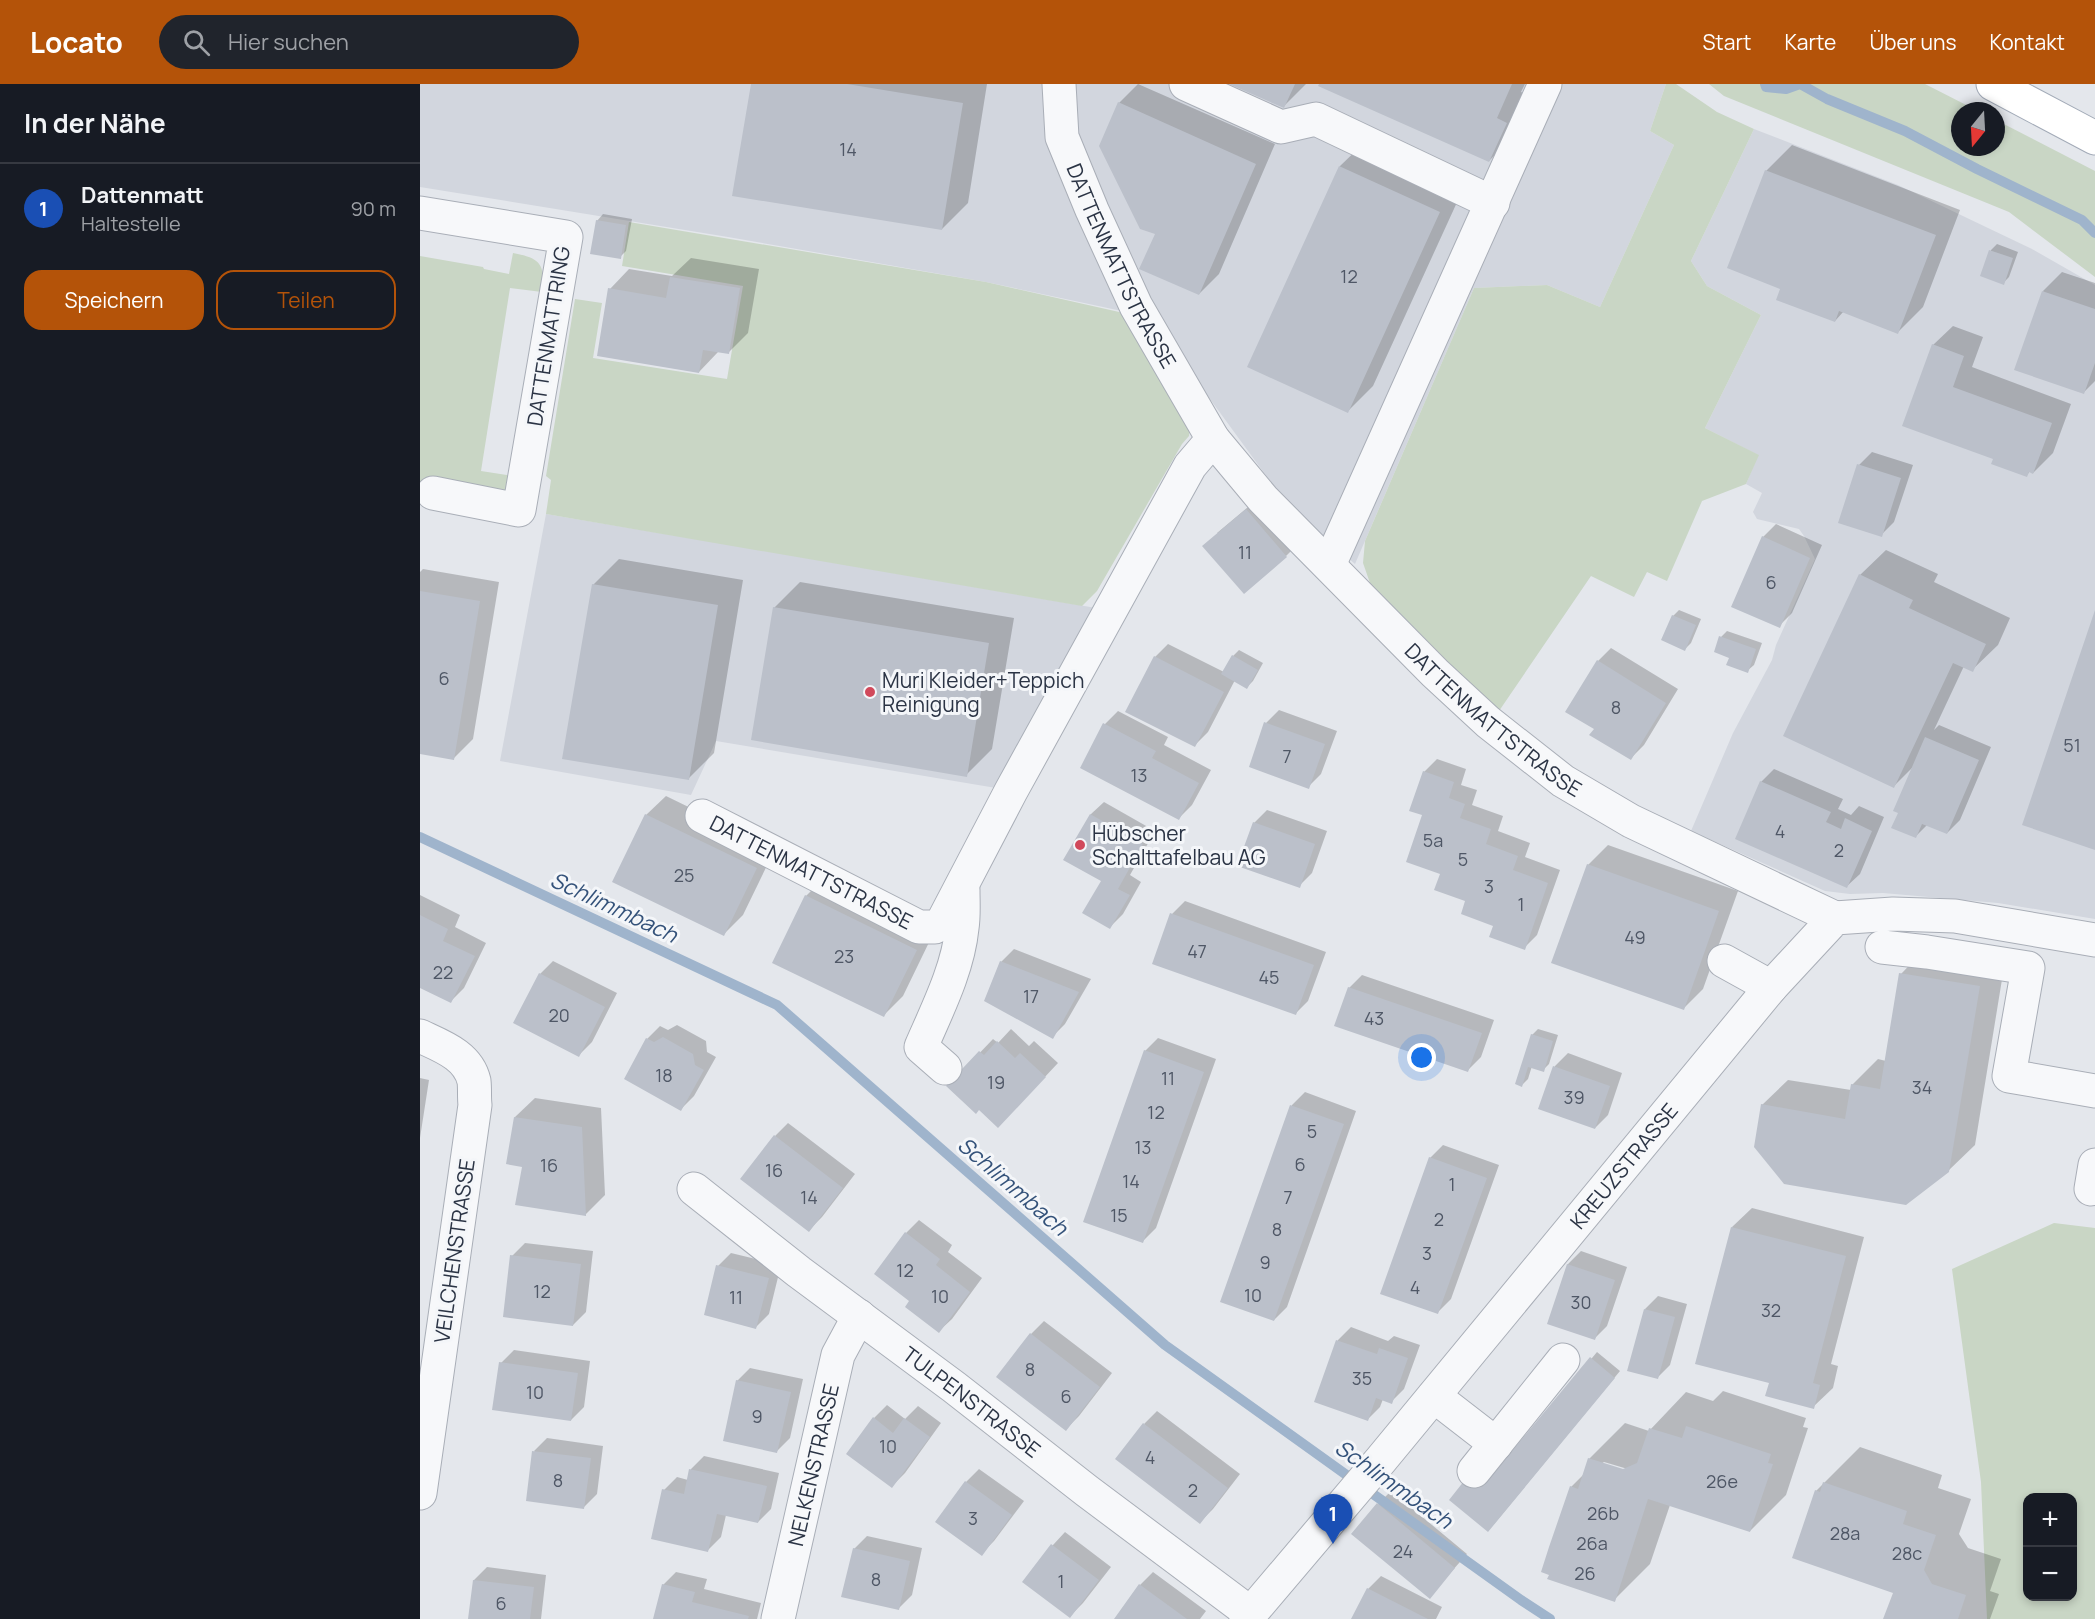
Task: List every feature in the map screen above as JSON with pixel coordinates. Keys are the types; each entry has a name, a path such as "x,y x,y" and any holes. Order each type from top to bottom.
{"main road":[{"path":"1994,84 2095,138"}],"street":[{"name":"DATTENMATTSTRASSE","path":"1059,84 1062,137 1136,306 1212,439 1263,499 1450,687 1488,722 1563,781 1631,821 1835,918"},
{"path":"1186,84 1281,127 1316,119 1493,203"},
{"path":"1329,565 1545,84"},
{"name":"DATTENMATTRING","path":"420,213 566,237 519,510 433,493"},
{"name":"DATTENMATTSTRASSE","path":"702,816 919,927 935,927 942,923 1190,466 1212,439"},
{"path":"945,1068 921,1047 945,992 957,954 962,929 964,879"},
{"path":"1835,918 1893,914 1955,916 2095,940"},
{"name":"KREUZSTRASSE","path":"1248,1616 1434,1396 1771,987 1835,918"},
{"path":"1982,961 1990,923"},
{"path":"1882,947 2028,968 2009,1076 2095,1091"},
{"path":"1724,961 1771,987"},
{"name":"VEILCHENSTRASSE","path":"420,1036 453,1051 470,1070 474,1082 475,1105 420,1493"},
{"name":"TULPENSTRASSE","path":"694,1189 799,1272 954,1387 1248,1616"},
{"name":"NELKENSTRASSE","path":"778,1619 838,1355 859,1316"},
{"path":"1474,1471 1563,1360"},
{"path":"1434,1396 1496,1444"}],"shaded area":[{"path":"420,84 1666,84 1650,131 1674,145 1600,307 1547,285 1474,288 1355,564 1289,507 1150,317 986,282 420,187"},
{"path":"1754,129 1898,185 2032,249 2095,285 2095,919 1998,903 1883,893 1850,894 1825,891 1691,831 1733,733 1772,660 1776,645 1815,559 1799,529 1757,519 1753,512 1762,493 1746,484 1758,455 1705,428 1761,315 1707,286 1691,261"},
{"path":"546,514 1096,608 1002,789 716,741 691,795 500,761"}],"green space":[{"path":"1666,84 1676,84 1717,112 1754,129 1691,261 1707,286 1761,315 1705,428 1759,455 1746,484 1702,501 1667,581 1647,572 1634,597 1591,576 1499,711 1370,583 1363,563 1365,541 1474,288 1547,285 1600,307 1674,145 1650,131"},
{"path":"1709,84 1925,84 1960,102 1951,102 1951,156 2005,156 2005,125 2095,171 2095,277 2009,212 1724,96"},
{"path":"629,222 986,282 1128,314 1190,427 1189,436 1182,444 1097,591 1082,606 546,514 551,480 546,476 575,299 602,303 593,358 727,379 743,286 622,266"},
{"path":"513,253 529,257 539,264 543,275 542,292 510,288 481,471 513,476 505,493 420,483 420,256 509,274"},
{"path":"2054,1223 2095,1228 2095,1619 1987,1619 1981,1482 1952,1269"}],"building":[{"path":"751,84 847,84 963,103 942,230 732,196"},
{"path":"1229,84 1295,84 1284,108"},
{"path":"1319,84 1512,84 1497,118 1507,123 1489,162 1318,86"},
{"path":"1118,102 1256,164 1199,295 1139,269 1155,234 1140,229 1099,146"},
{"path":"1339,166 1440,212 1348,413 1247,367"},
{"path":"1765,170 1936,235 1898,334 1839,311 1835,322 1776,300 1780,289 1727,268"},
{"path":"596,220 626,225 621,259 590,254"},
{"path":"1989,250 2013,258 2004,285 1980,276"},
{"path":"670,277 740,288 729,354 703,350 699,373 597,356 608,288 666,298"},
{"path":"2042,291 2095,309 2095,363 2084,394 2014,370"},
{"path":"1932,344 1964,356 1953,387 2052,423 2033,474 2029,472 2027,477 1991,464 1993,459 1902,426"},
{"path":"1857,464 1901,478 1882,537 1838,523"},
{"path":"1246,509 1287,557 1244,594 1202,546"},
{"path":"1762,536 1810,558 1780,628 1731,607"},
{"path":"1859,574 1913,600 1909,608 1986,644 1973,672 1953,663 1894,788 1783,736"},
{"path":"592,584 718,605 689,780 562,759"},
{"path":"420,591 480,601 454,760 420,754"},
{"name":"Muri Kleider+Teppich Reinigung","path":"773,607 989,643 967,777 751,740"},
{"path":"2095,610 2095,850 2022,825"},
{"path":"1672,615 1696,625 1685,651 1661,640"},
{"path":"1719,636 1756,649 1748,673 1726,665 1729,658 1714,652"},
{"path":"1232,655 1258,670 1247,689 1221,674"},
{"path":"1154,656 1224,692 1195,747 1125,712"},
{"path":"1597,660 1666,703 1631,760 1589,735 1594,729 1565,712"},
{"path":"1264,722 1325,744 1309,789 1249,767"},
{"path":"1103,723 1156,751 1152,758 1199,783 1179,820 1080,768"},
{"path":"1925,737 1979,760 1947,834 1922,824 1916,838 1891,828 1898,813 1893,811"},
{"path":"1423,771 1454,782 1449,798 1465,804 1460,818 1491,829 1486,844 1518,856 1513,870 1548,883 1525,950 1489,937 1493,926 1461,914 1465,901 1434,890 1440,874 1406,862 1422,815 1409,811"},
{"path":"1760,781 1831,812 1826,822 1841,829 1845,818 1872,831 1847,888 1735,839"},
{"path":"645,814 757,868 724,936 612,882"},
{"path":"1090,814 1143,844 1118,889 1130,895 1110,929 1082,913 1101,881 1063,860"},
{"path":"1253,822 1315,844 1300,888 1237,866"},
{"path":"1587,864 1719,911 1684,1010 1551,963"},
{"path":"805,895 917,950 884,1017 772,963"},
{"path":"1170,913 1314,965 1296,1015 1152,964"},
{"path":"420,915 448,929 443,941 475,956 451,1003 420,988"},
{"path":"1000,961 1079,992 1053,1039 984,1001"},
{"path":"539,973 605,1007 579,1057 513,1023"},
{"path":"1899,973 1980,986 1949,1172 1906,1205 1784,1184 1754,1147 1761,1104 1845,1119 1851,1084 1880,1089"},
{"path":"1348,987 1482,1033 1468,1072 1334,1026"},
{"path":"1531,1034 1553,1041 1544,1072 1528,1067 1522,1087 1515,1084"},
{"path":"663,1037 693,1054 695,1065 704,1070 681,1111 624,1079 646,1038 654,1042"},
{"path":"997,1041 1015,1058 1020,1053 1046,1077 998,1128 979,1110 976,1114 946,1086 979,1051 984,1055"},
{"path":"1144,1050 1204,1072 1143,1243 1083,1222"},
{"path":"1553,1066 1610,1086 1595,1129 1538,1109"},
{"path":"1290,1105 1344,1124 1274,1321 1220,1302"},
{"path":"514,1117 582,1127 586,1216 515,1205 522,1167 506,1164"},
{"path":"774,1135 843,1188 809,1232 740,1179"},
{"path":"1429,1157 1487,1178 1438,1314 1380,1294"},
{"path":"1731,1227 1846,1256 1813,1383 1820,1385 1814,1409 1765,1396 1769,1383 1695,1364"},
{"path":"905,1232 940,1259 936,1265 970,1292 939,1333 905,1307 909,1301 874,1274"},
{"path":"510,1255 581,1264 573,1326 503,1317"},
{"path":"1567,1264 1615,1280 1595,1340 1547,1324"},
{"path":"716,1265 769,1278 756,1329 704,1315"},
{"path":"1644,1309 1675,1317 1658,1379 1627,1371"},
{"path":"1030,1333 1100,1387 1066,1431 996,1377"},
{"path":"1336,1340 1377,1354 1379,1348 1408,1358 1392,1404 1376,1398 1368,1421 1314,1402"},
{"path":"1590,1357 1615,1378 1488,1532 1449,1500 1468,1476 1482,1487"},
{"path":"499,1362 578,1373 571,1421 492,1410"},
{"path":"736,1380 791,1392 777,1453 723,1441"},
{"path":"873,1417 893,1433 904,1418 930,1437 892,1488 846,1454"},
{"path":"1143,1423 1228,1488 1200,1524 1115,1459"},
{"path":"1686,1426 1771,1454 1768,1463 1773,1464 1750,1532 1648,1499 1615,1602 1547,1579 1549,1575 1541,1572 1549,1547 1570,1486 1578,1489 1588,1458 1623,1469 1637,1463 1649,1428 1682,1438"},
{"path":"532,1451 591,1458 584,1509 526,1501"},
{"path":"689,1469 767,1486 758,1523 717,1514 708,1552 651,1539 662,1489 684,1494"},
{"path":"965,1481 1012,1515 982,1556 935,1522"},
{"path":"1823,1482 1907,1511 1903,1524 1936,1535 1924,1570 1932,1584 1966,1595 1958,1619 1883,1619 1893,1593 1792,1558 1815,1490 1820,1492"},
{"path":"1377,1503 1455,1568 1430,1599 1351,1534"},
{"path":"1051,1544 1099,1580 1070,1618 1022,1582"},
{"path":"853,1548 910,1561 899,1610 841,1597"},
{"path":"473,1580 534,1587 530,1619 468,1619"},
{"path":"662,1584 695,1592 692,1602 749,1616 748,1619 653,1619"},
{"path":"1139,1584 1187,1619 1114,1619"},
{"path":"1367,1588 1428,1619 1351,1619"}],"waterway":[{"path":"1765,84 1766,87 1786,89 1800,84 1827,99 1905,131 2082,220 2095,233"},
{"name":"Schlimmbach","path":"420,837 777,1005 1165,1345 1550,1619"}],"place":[{"name":"Muri Kleider+Teppich Reinigung","path":"870,692"},
{"name":"Hübscher Schalttafelbau AG","path":"1080,845"},
{"name":"Dattenmatt","path":"1333,1544"}]}
